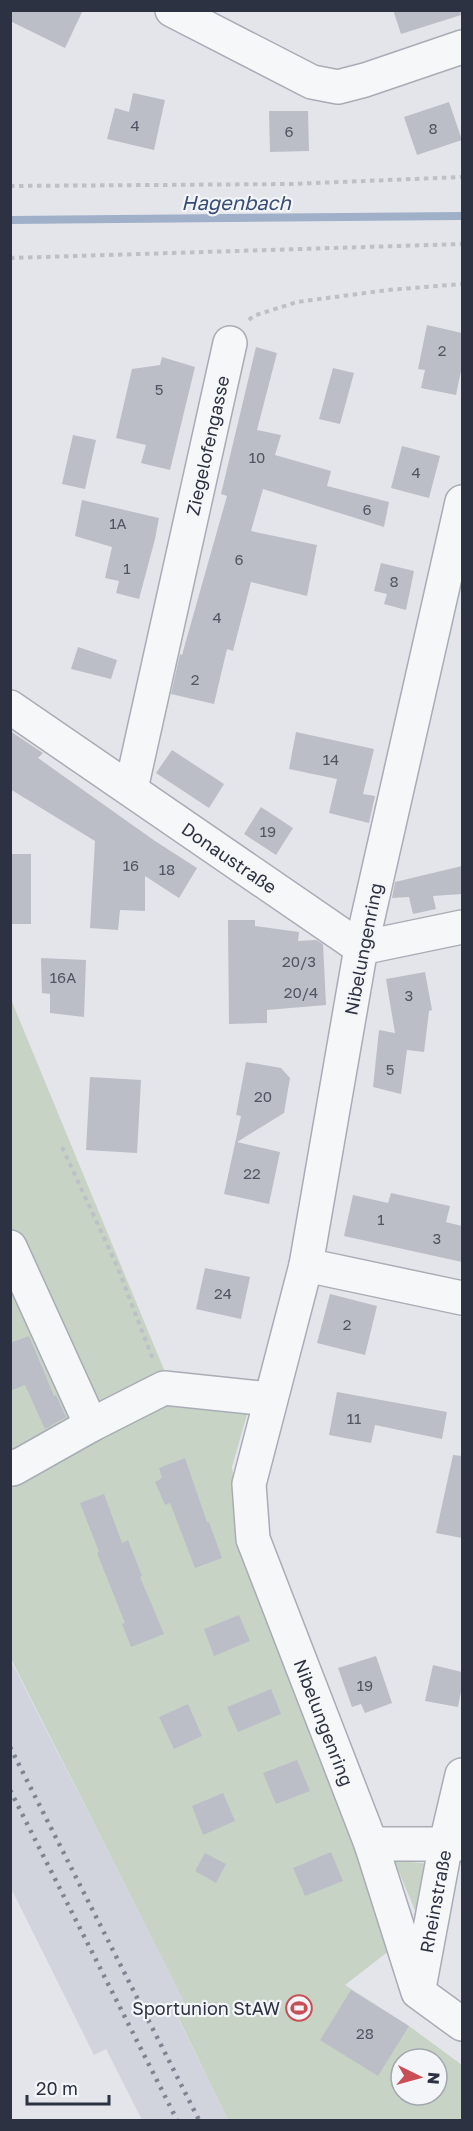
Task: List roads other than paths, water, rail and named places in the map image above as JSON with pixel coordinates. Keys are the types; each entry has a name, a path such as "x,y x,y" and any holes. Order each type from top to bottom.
{"street":[{"path":"172,10 312,82 338,87 462,47"},
{"name":"Ziegelofengasse","path":"131,789 230,343"},
{"name":"Nibelungenring","path":"418,1992 371,1844 253,1539 249,1484 306,1265 361,948 462,502"},
{"name":"Donaustraße","path":"10,707 361,948"},
{"path":"361,948 462,927"},
{"path":"10,1246 91,1425"},
{"path":"306,1265 462,1298"},
{"path":"10,1466 13,1469 91,1425 164,1388 270,1399"},
{"name":"Rheinstraße","path":"418,1992 454,1844 462,1775"},
{"path":"371,1844 454,1844"},
{"path":"418,1992 462,2024"}],"waterway":[{"name":"Hagenbach","path":"10,220 462,216"}],"railway":[{"path":"10,1747 199,2120"},
{"path":"10,1790 177,2120"}],"place":[{"name":"Sportunion StAW","path":"299,2008"}]}
